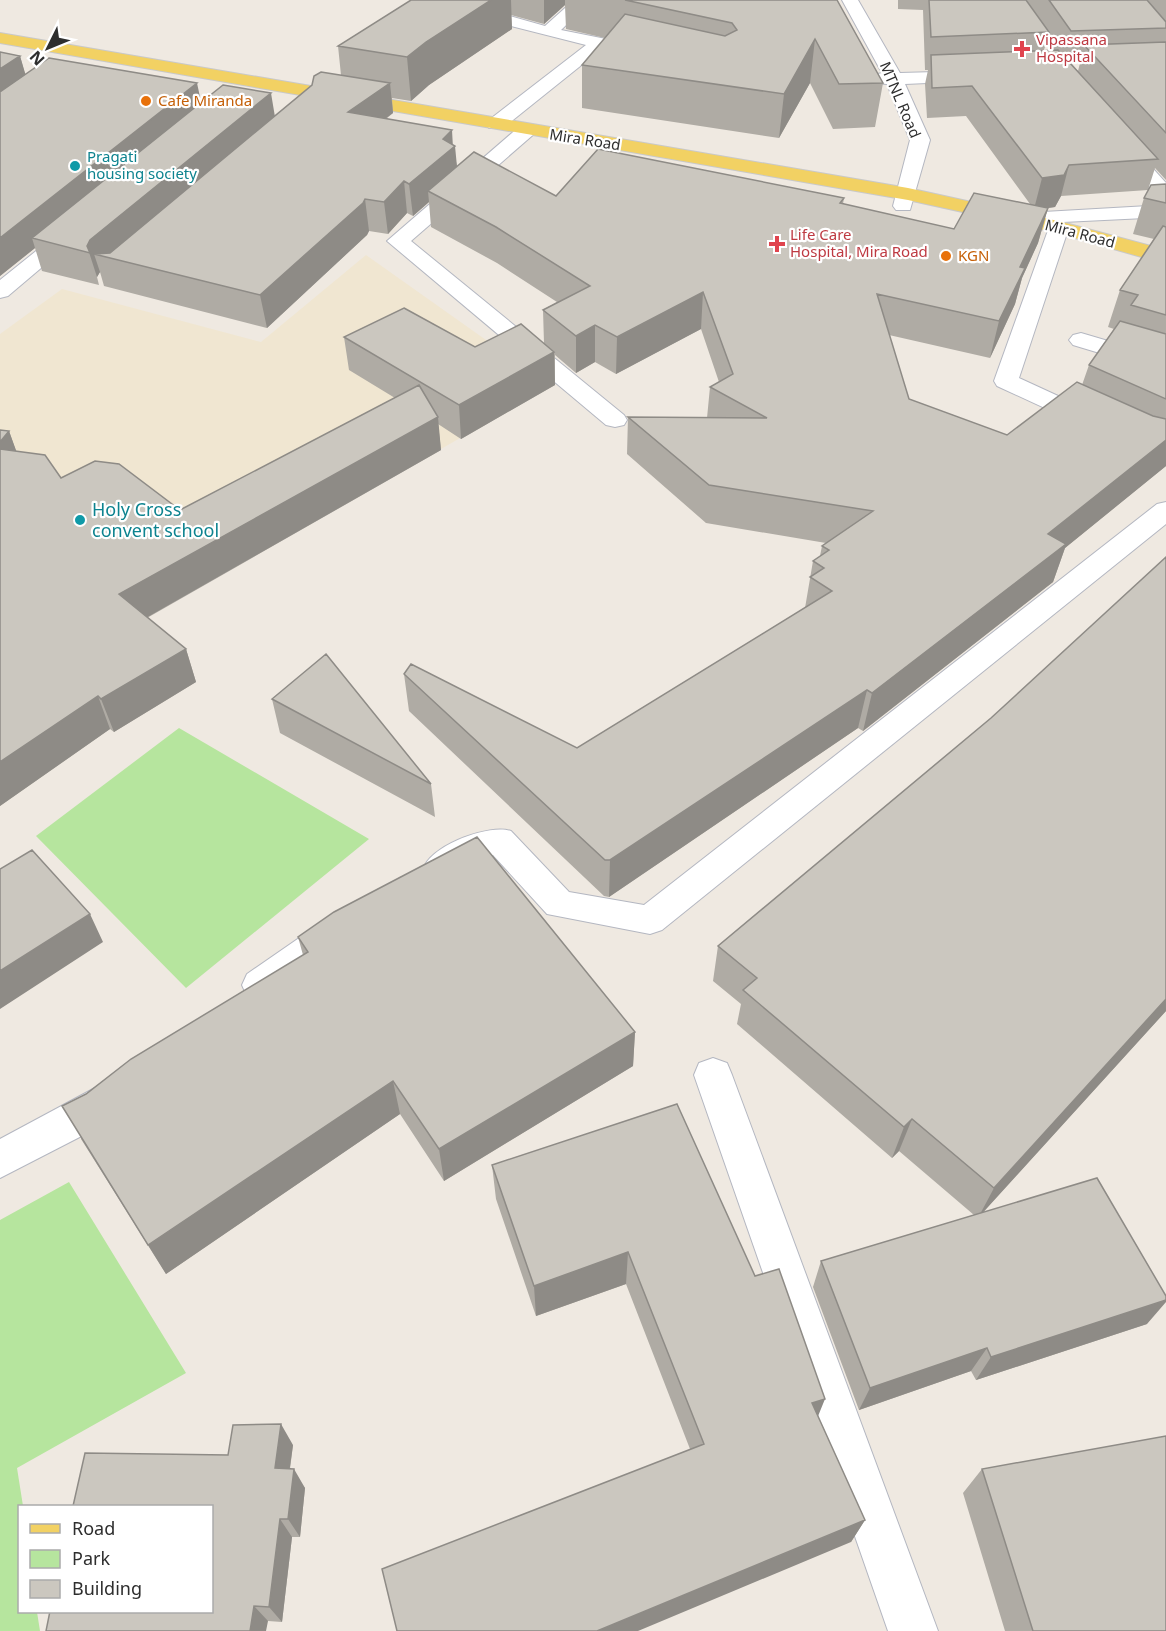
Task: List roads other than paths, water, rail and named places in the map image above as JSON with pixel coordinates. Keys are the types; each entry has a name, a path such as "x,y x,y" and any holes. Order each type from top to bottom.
{"main road":[{"name":"Mira Road","path":"0,38 496,124 520,137"},
{"name":"Mira Road","path":"0,56 1018,218 1166,273"},
{"name":"Mira Road","path":"905,200 997,226 1056,234 1166,257"}],"street":[{"path":"548,32 584,0"},
{"name":"MTNL Road","path":"836,0 886,79 920,140 905,200"},
{"name":"MTNL Road","path":"850,0 886,79 902,132 902,145 882,196"},
{"path":"481,13 548,32 622,48"},
{"path":"496,124 600,43"},
{"path":"886,79 988,75"},
{"path":"1106,128 1166,195"},
{"path":"520,137 398,241 615,420"},
{"path":"997,226 1018,218 1166,211"},
{"path":"0,291 91,216"},
{"path":"1056,234 1006,381 1149,447 1166,450"},
{"path":"1081,340 1166,366"},
{"path":"415,882 463,852 500,840 559,904 650,920 1166,510"},
{"path":"231,1005 366,912"},
{"path":"712,1075 913,1631"},
{"path":"0,1159 89,1113 130,1080"}],"place":[{"name":"Vipassana Hospital","path":"1022,49"},
{"name":"Cafe Miranda","path":"146,101"},
{"name":"Pragati housing society","path":"75,166"},
{"name":"Life Care Hospital, Mira Road","path":"777,244"},
{"name":"KGN","path":"946,256"},
{"name":"Holy Cross convent school","path":"80,520"}]}
